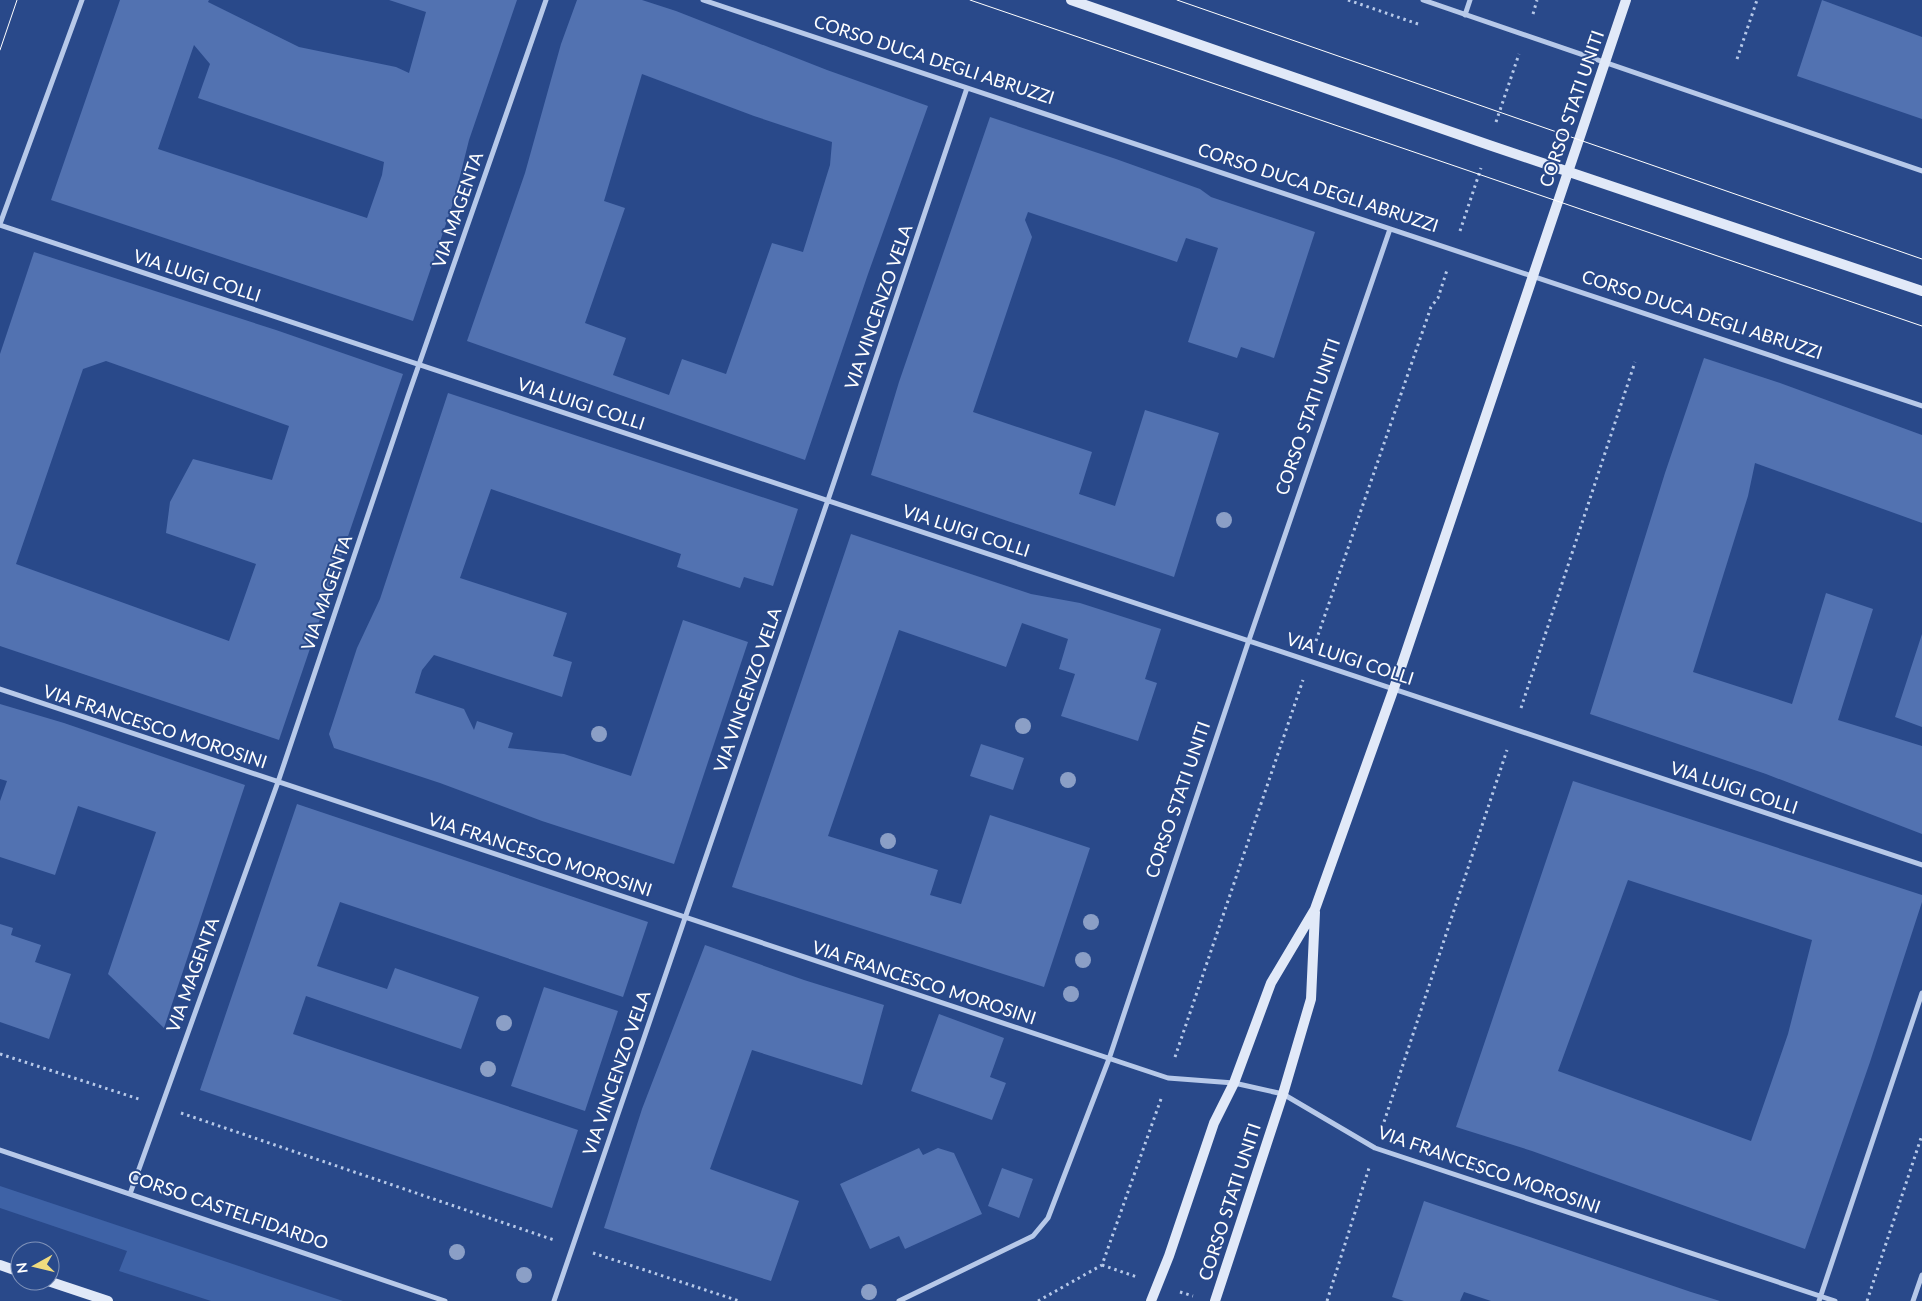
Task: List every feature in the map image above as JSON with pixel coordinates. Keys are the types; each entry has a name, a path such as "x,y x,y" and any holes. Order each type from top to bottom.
{"main road":[{"path":"1071,0 1489,145 1922,291"},
{"name":"CORSO STATI UNITI","path":"1151,1301 1169,1256 1214,1123 1234,1083 1272,983 1315,909 1394,688 1626,0"},
{"name":"CORSO STATI UNITI","path":"1215,1301 1283,1094 1311,999 1315,909"},
{"path":"60,1285 108,1301"}],"street":[{"path":"0,225 82,0"},
{"name":"VIA MAGENTA","path":"130,1194 160,1106 278,782 419,364 546,0"},
{"name":"CORSO DUCA DEGLI ABRUZZI","path":"703,0 1922,406"},
{"path":"1423,0 1922,171"},
{"path":"1465,15 1470,0"},
{"name":"VIA VINCENZO VELA","path":"554,1301 967,88"},
{"name":"VIA LUIGI COLLI","path":"0,225 1922,865"},
{"name":"CORSO STATI UNITI","path":"899,1301 1033,1236 1048,1218 1109,1059 1249,640 1390,229"},
{"name":"VIA FRANCESCO MOROSINI","path":"0,689 1168,1078 1234,1083 1283,1094 1375,1148 1819,1298 1835,1301"},
{"path":"1819,1298 1922,993"},
{"name":"CORSO CASTELFIDARDO","path":"0,1150 446,1301"},
{"path":"1913,1301 1922,1275"}],"path":[{"path":"1038,1301 1102,1264 1168,1078 1431,307 1438,298 1537,0"},
{"path":"1737,59 1757,0"},
{"path":"1533,15 1541,18"},
{"path":"1328,1301 1375,1148 1635,362"},
{"path":"0,1054 739,1301"},
{"path":"1867,1301 1922,1135"}],"shaded area":[{"path":"0,1186 343,1301 211,1301 119,1271 127,1251 0,1208"}],"building":[{"path":"120,0 209,0 208,2 299,47 396,67 409,73 426,12 389,0 517,0 469,140 454,200 413,321 51,200","holes":["194,45 210,64 198,98 384,162 382,175 367,218 158,149"]},
{"path":"577,0 642,0 676,11 827,70 928,106 868,274 805,460 467,341 525,173 561,44","holes":["642,74 754,116 832,142 830,165 803,252 772,243 726,374 682,359 669,395 613,375 626,338 585,323 625,208 604,201"]},
{"path":"1822,0 1922,37 1922,119 1797,76"},
{"path":"990,117 1116,159 1200,189 1211,197 1315,232 1274,358 1241,347 1237,358 1188,342 1218,248 1186,238 1177,262 1028,212 1025,220 1032,237 973,412 1092,452 1079,494 1115,506 1145,410 1219,433 1174,577 871,475 899,382"},
{"path":"34,252 276,330 403,374 279,740 0,646 0,354","holes":["106,361 289,426 272,480 193,459 170,502 166,533 256,564 229,641 16,564 83,369"]},
{"path":"1704,358 1777,382 1922,435 1922,523 1755,463 1748,496 1693,672 1792,704 1826,593 1873,609 1838,720 1922,746 1922,834 1766,774 1590,714 1665,473"},
{"path":"448,393 798,509 773,586 744,577 740,588 677,567 681,554 491,489 460,578 567,613 553,656 572,662 562,697 434,655 422,670 415,693 464,709 474,730 477,721 513,733 508,748 564,754 631,776 683,620 748,642 674,864 542,821 440,783 334,748 329,734 357,648 380,599"},
{"path":"851,534 1031,594 1080,603 1161,629 1145,679 1157,683 1138,741 1061,716 1075,674 1059,669 1068,639 1022,623 1006,667 899,630 828,836 938,870 930,895 961,904 990,815 1090,848 1044,987 732,887"},
{"path":"1922,634 1922,727 1895,717"},
{"path":"0,704 64,723 245,785 164,1028 108,974 156,832 78,806 55,875 0,857 0,801 7,781 0,779"},
{"path":"981,744 1024,758 1013,790 970,776"},
{"path":"1573,781 1922,895 1922,902 1870,1062 1805,1249 1532,1151 1456,1127","holes":["1628,880 1812,940 1788,1034 1751,1141 1558,1071"]},
{"path":"297,804 648,922 623,997 340,902 317,966 387,989 395,968 479,997 461,1049 306,996 293,1034 578,1130 552,1208 200,1090"},
{"path":"0,924 13,928 11,935 41,945 35,962 71,974 49,1039 0,1022"},
{"path":"705,945 804,980 884,1005 862,1085 752,1050 710,1169 799,1201 771,1281 604,1228 642,1109"},
{"path":"544,987 618,1011 585,1111 511,1086"},
{"path":"939,1014 1004,1038 990,1077 1006,1083 992,1120 911,1091"},
{"path":"919,1148 923,1155 938,1148 954,1153 982,1214 905,1249 899,1236 870,1249 840,1184"},
{"path":"1002,1168 1033,1179 1019,1218 988,1206"},
{"path":"1424,1201 1720,1301 1491,1301 1464,1292 1460,1301 1404,1301 1392,1297"}],"tram line":[{"path":"0,50 17,0"},
{"path":"970,0 1922,326"},
{"path":"1177,0 1922,259"}]}
